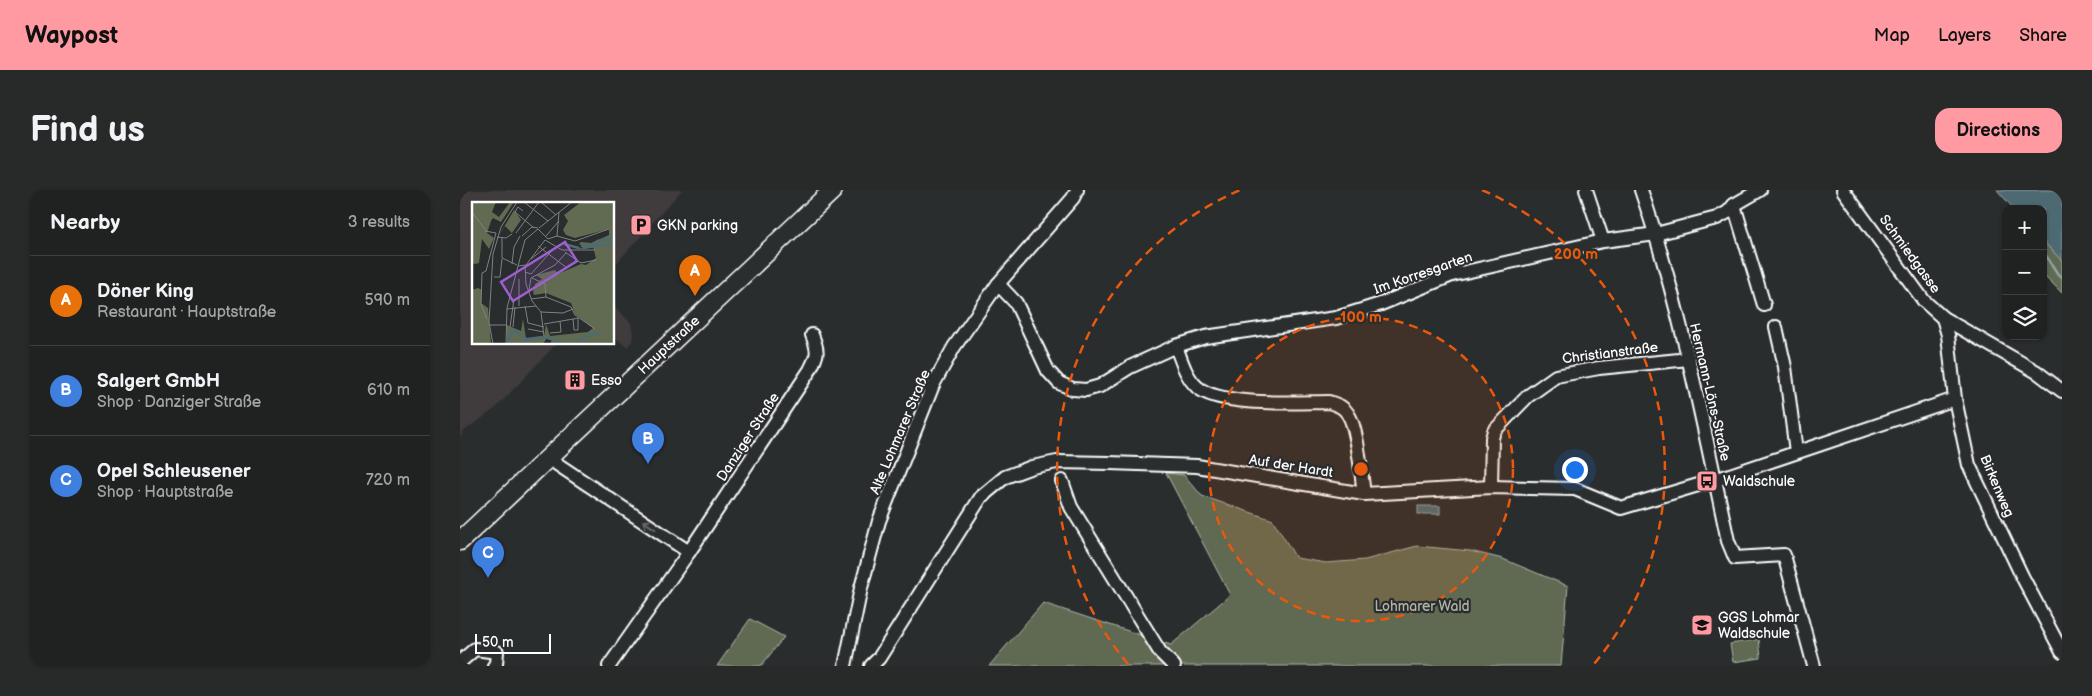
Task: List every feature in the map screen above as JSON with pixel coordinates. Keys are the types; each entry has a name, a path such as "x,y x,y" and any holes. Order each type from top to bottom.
{"main road":[{"name":"Hauptstraße","path":"460,541 833,190"}],"street":[{"name":"Alte Lohmarer Straße","path":"845,666 861,588 879,521 933,385 954,347 998,284 1073,198 1077,190"},
{"path":"1586,190 1603,241"},
{"name":"Hermann-Löns-Straße","path":"1641,190 1656,234 1689,359 1728,541 1735,558 1784,555 1814,666"},
{"name":"Im Korresgarten","path":"998,284 1016,303 1048,371 1059,383 1073,389 1086,390 1100,386 1130,367 1176,346 1205,337 1336,318 1381,304 1452,275 1603,241 1656,234 1717,218 1728,212 1734,205 1760,190"},
{"name":"Schmiedgasse","path":"1843,190 1924,301 1943,318 2037,372 2062,391"},
{"path":"1734,205 1764,306"},
{"name":"Birkenweg","path":"1943,318 1948,335 1955,399 1970,465 2022,576 2062,652"},
{"path":"1776,328 1785,366 1796,452"},
{"name":"Danziger Straße","path":"609,666 689,552 810,370 818,350 812,335"},
{"path":"1176,346 1190,378 1197,387 1216,397 1329,402 1341,406 1349,414 1357,444 1364,494"},
{"name":"Christianstraße","path":"1490,487 1494,430 1528,396 1556,376 1599,368 1689,359"},
{"name":"Auf der Hardt","path":"871,666 879,658 981,496 1005,477 1032,467 1058,462 1197,466 1364,494 1490,487 1575,489 1621,508 1716,480 1955,399"},
{"path":"548,458 689,552"},
{"path":"1062,481 1071,507 1160,652 1174,666"},
{"path":"461,664 475,649 497,652 496,664 494,666"}],"shaded area":[{"path":"460,190 682,190 615,265 615,202 472,202 472,345 555,345 496,408 464,431 460,437"},
{"path":"615,307 631,323 632,341 627,347 615,338"}],"green space":[{"path":"2047,245 2062,261 2062,293 2047,278"},
{"name":"Lohmarer Wald","path":"1166,473 1184,475 1202,496 1273,520 1296,558 1326,563 1365,560 1417,546 1470,551 1503,559 1568,586 1561,666 989,666 1043,603 1171,645 1230,595"},
{"path":"750,619 784,637 761,666 717,666"},
{"path":"1759,639 1761,658 1733,662 1730,644"}],"water":[{"path":"1997,190 2062,190 2062,261 2047,245 2047,205 2010,205"},
{"path":"1418,506 1440,506 1440,514 1418,514"}],"waterway":[{"path":"2047,257 2058,275 2062,277"}],"place":[{"name":"GKN parking","path":"641,225"},
{"name":"Döner King","path":"695,296"},
{"name":"Esso","path":"575,380"},
{"name":"Salgert GmbH","path":"648,464"},
{"name":"Waldschule","path":"1707,481"},
{"name":"Opel Schleusener","path":"488,578"},
{"name":"GGS Lohmar Waldschule","path":"1702,625"}]}
